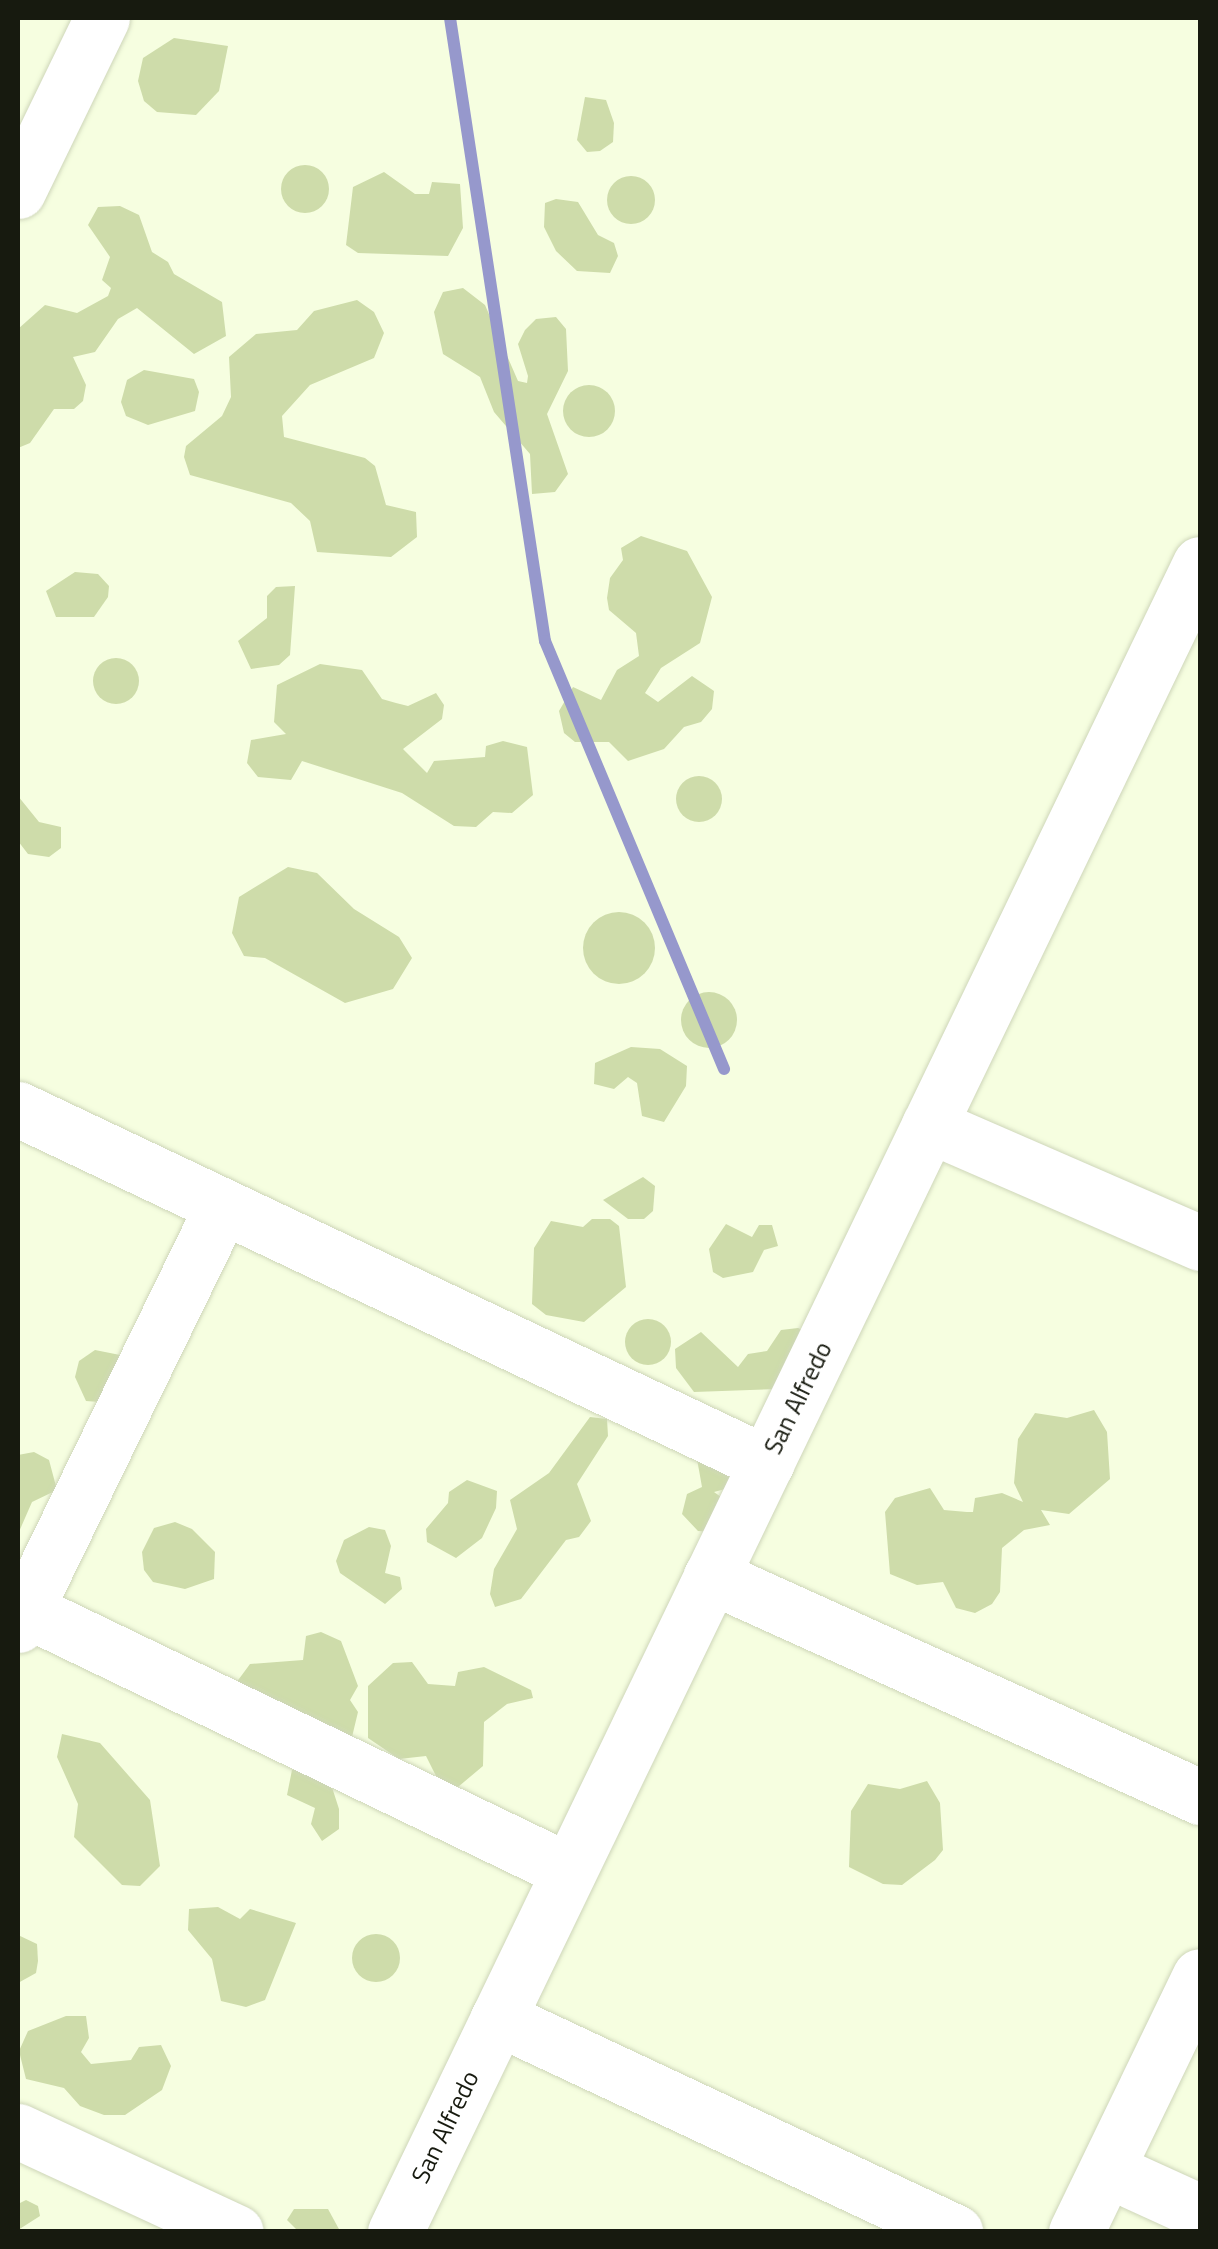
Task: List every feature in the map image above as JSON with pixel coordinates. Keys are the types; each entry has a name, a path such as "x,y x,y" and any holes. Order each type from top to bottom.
{"street":[{"path":"18,191 102,18"},
{"name":"San Alfredo","path":"394,2232 929,1125 1196,586"},
{"path":"18,1109 766,1463"},
{"path":"929,1125 1200,1243"},
{"path":"222,1207 20,1614 568,1872"},
{"path":"711,1576 1200,1797"},
{"path":"1076,2232 1200,1976"},
{"path":"498,2018 955,2232"},
{"path":"18,2131 236,2232"},
{"path":"1108,2170 1200,2212"}],"green space":[{"path":"174,38 228,46 219,91 196,115 157,112 144,101 138,81 143,58"},
{"path":"585,97 606,100 614,123 613,142 600,151 587,152 577,140"},
{"path":"305,165 322,172 329,189 322,206 305,213 288,206 281,189 288,172"},
{"path":"384,172 415,194 429,194 432,182 460,184 463,228 448,256 358,253 346,245 353,187"},
{"path":"631,176 648,183 655,200 648,217 631,224 614,217 607,200 614,183"},
{"path":"556,199 578,202 598,235 614,243 618,256 610,273 577,271 556,251 544,227 545,203"},
{"path":"120,206 139,215 152,252 168,262 174,274 222,302 226,336 194,354 137,308 118,319 95,352 73,357 86,385 83,401 74,409 54,409 30,443 18,448 18,329 45,305 77,313 108,296 111,288 102,280 110,257 88,225 98,207"},
{"path":"463,288 485,305 518,381 527,383 528,376 518,344 525,330 536,319 556,317 566,329 568,371 547,414 568,474 555,492 532,494 530,454 494,412 480,377 443,354 434,312 443,292"},
{"path":"357,300 374,312 384,333 374,358 310,385 282,416 284,437 365,458 375,466 386,505 416,512 417,537 391,557 317,552 310,521 291,503 190,475 184,457 186,446 222,416 231,397 229,357 256,334 297,330 314,311"},
{"path":"144,370 194,379 199,392 195,411 148,425 126,416 121,402 127,380"},
{"path":"589,385 607,393 615,411 607,429 589,437 571,429 563,411 571,393"},
{"path":"641,536 687,551 712,597 700,643 661,668 645,693 658,702 692,676 714,691 712,709 701,722 684,727 664,749 628,761 609,742 575,742 564,733 559,711 573,687 601,700 617,670 639,656 636,633 609,610 607,598 610,578 623,560 621,548"},
{"path":"75,572 98,574 109,586 108,597 94,617 56,617 46,591"},
{"path":"295,586 290,655 279,665 251,669 238,641 267,618 267,596 276,587"},
{"path":"116,658 132,665 139,681 132,697 116,704 100,697 93,681 100,665"},
{"path":"320,664 362,670 382,699 408,706 436,693 444,705 442,719 403,749 427,773 434,761 485,757 486,746 503,741 527,747 533,795 512,813 493,812 476,827 454,826 402,793 302,761 291,780 258,777 247,763 251,740 286,734 274,722 277,685"},
{"path":"699,776 715,783 722,799 715,815 699,822 683,815 676,799 683,783"},
{"path":"18,796 39,822 61,827 61,848 49,857 28,854 18,841"},
{"path":"288,867 317,873 354,909 399,937 412,958 393,989 345,1003 265,958 244,956 232,933 239,897"},
{"path":"619,912 644,923 655,948 644,973 619,984 594,973 583,948 594,923"},
{"path":"709,992 729,1000 737,1020 729,1040 709,1048 689,1040 681,1020 689,1000"},
{"path":"631,1047 660,1049 687,1066 686,1086 664,1122 642,1116 637,1083 628,1077 614,1089 594,1084 595,1063"},
{"path":"643,1177 655,1186 653,1211 644,1219 628,1219 603,1200"},
{"path":"592,1219 610,1219 619,1226 626,1287 584,1322 546,1315 532,1304 534,1248 551,1221 583,1227"},
{"path":"726,1224 752,1237 759,1225 772,1225 778,1246 764,1250 753,1272 723,1278 713,1272 709,1249"},
{"path":"648,1319 664,1326 671,1342 664,1358 648,1365 632,1358 625,1342 632,1326"},
{"path":"798,1328 810,1333 778,1389 694,1392 676,1368 675,1349 701,1332 738,1367 748,1354 767,1351 781,1330"},
{"path":"95,1350 120,1355 99,1402 86,1401 75,1377 79,1361"},
{"path":"1094,1410 1107,1432 1110,1479 1069,1514 1041,1510 1050,1525 1024,1530 1002,1548 1000,1592 992,1604 975,1613 956,1608 943,1582 917,1585 890,1574 885,1512 895,1498 930,1488 944,1510 967,1512 973,1512 975,1498 1002,1493 1023,1502 1014,1483 1018,1439 1035,1413 1067,1418"},
{"path":"590,1417 607,1419 608,1436 577,1484 591,1521 579,1537 566,1540 521,1599 495,1607 490,1594 494,1569 517,1529 510,1500 549,1473"},
{"path":"34,1452 49,1460 57,1490 32,1502 18,1534 18,1455"},
{"path":"697,1459 733,1459 729,1488 714,1492 721,1497 712,1532 698,1531 682,1514 687,1494 702,1487"},
{"path":"467,1480 497,1491 496,1508 482,1538 456,1558 427,1542 426,1529 448,1503 449,1492"},
{"path":"175,1522 192,1529 215,1552 214,1579 185,1589 153,1582 144,1570 142,1552 154,1528"},
{"path":"369,1527 385,1530 391,1546 385,1573 400,1577 402,1589 385,1604 340,1573 336,1561 344,1540"},
{"path":"321,1632 341,1641 358,1686 350,1700 358,1712 352,1737 236,1683 250,1664 303,1660 306,1636"},
{"path":"412,1662 428,1684 455,1686 458,1672 484,1667 531,1690 533,1698 507,1704 484,1722 483,1766 458,1787 439,1782 426,1756 399,1759 368,1738 368,1686 393,1663"},
{"path":"62,1734 100,1743 150,1800 160,1866 140,1886 122,1885 74,1837 78,1804 57,1757"},
{"path":"304,1766 330,1781 339,1809 339,1829 322,1841 311,1824 315,1808 287,1795 292,1770"},
{"path":"927,1781 940,1803 943,1850 935,1860 902,1885 883,1884 849,1867 851,1811 868,1784 900,1789"},
{"path":"218,1907 240,1919 250,1909 296,1923 265,2000 246,2007 221,2001 212,1959 188,1930 189,1909"},
{"path":"376,1934 393,1941 400,1958 393,1975 376,1982 359,1975 352,1958 359,1941"},
{"path":"18,1935 37,1944 38,1961 36,1973 18,1983"},
{"path":"66,2016 86,2016 89,2038 81,2052 91,2064 131,2060 139,2047 161,2045 171,2066 162,2090 125,2115 104,2115 80,2106 64,2088 26,2079 19,2051 28,2031"},
{"path":"26,2200 38,2206 40,2216 18,2230 18,2204"},
{"path":"294,2209 328,2209 340,2231 298,2231 287,2220"}],"waterway":[{"path":"450,18 545,641 724,1069"}]}
